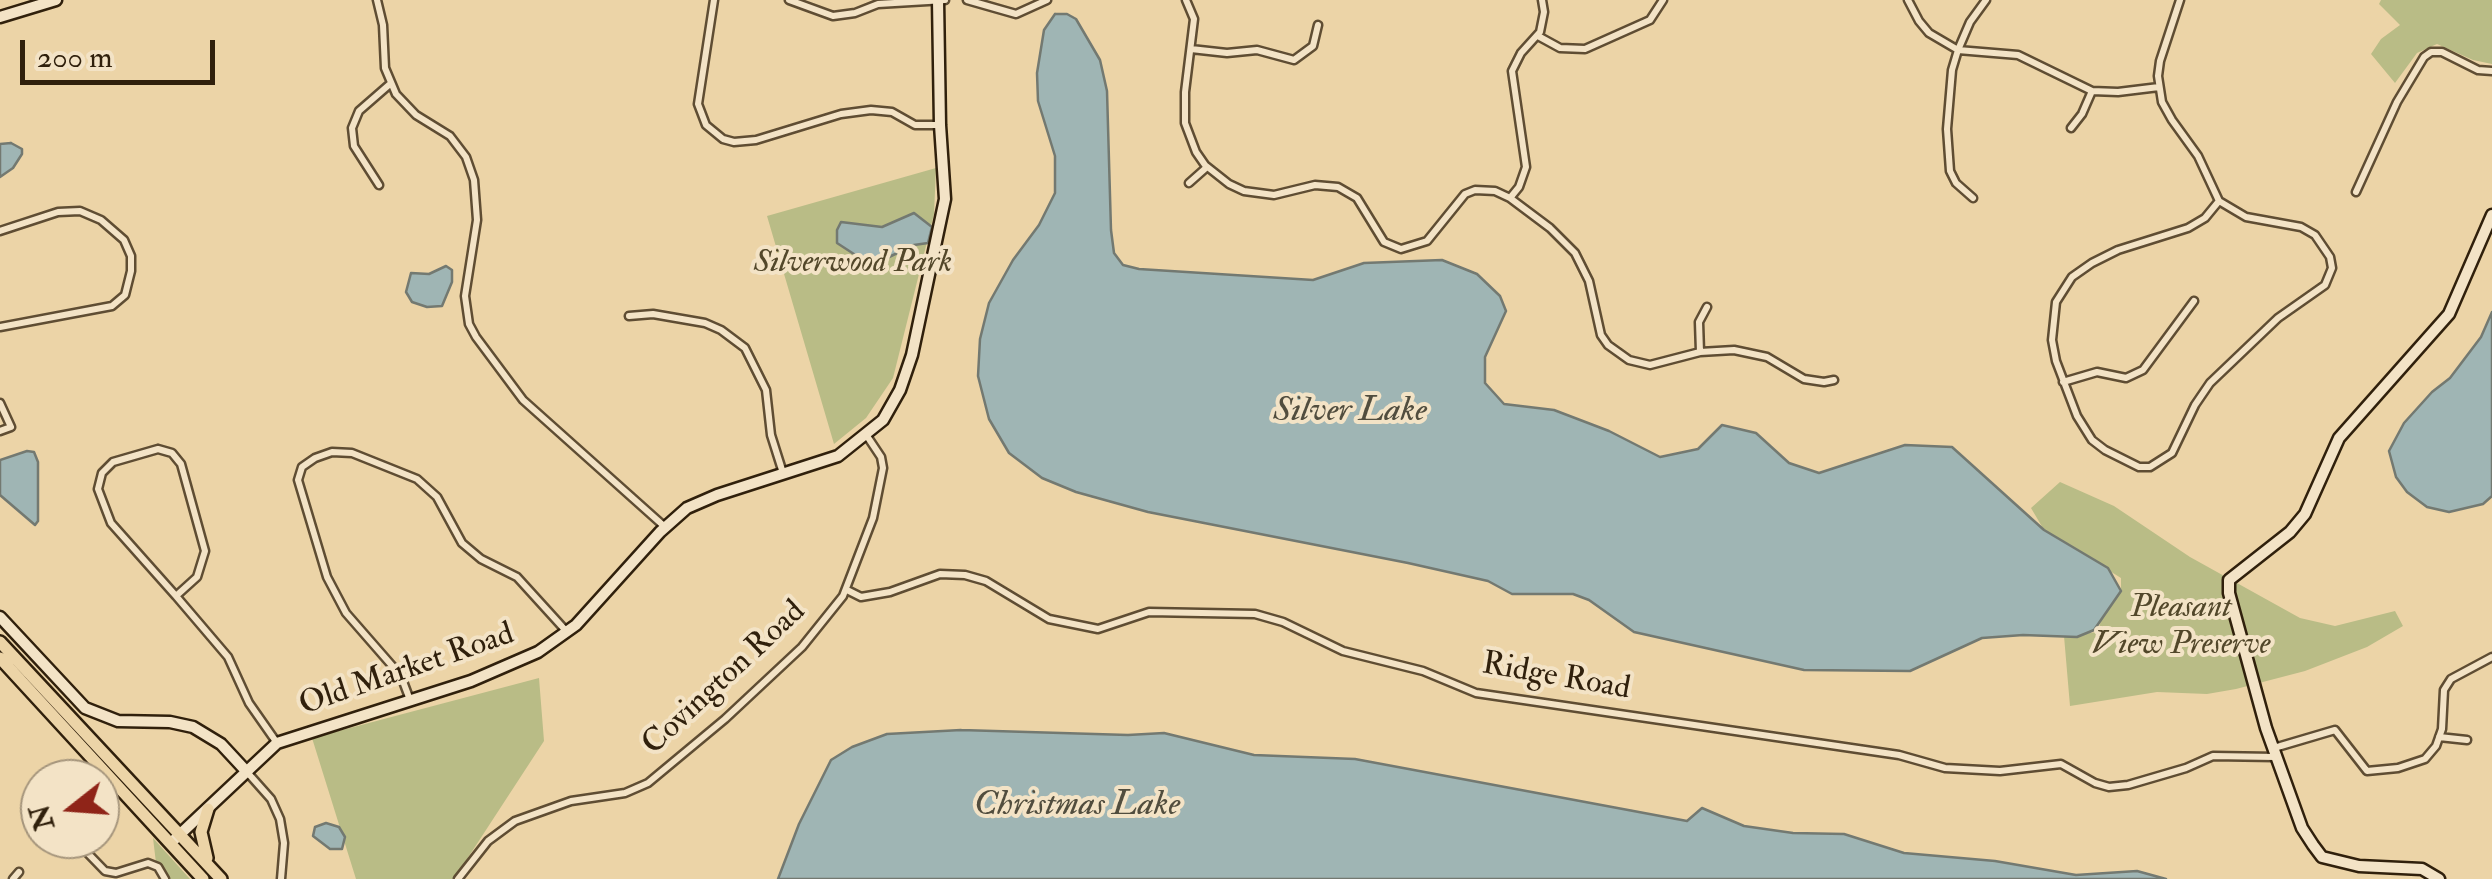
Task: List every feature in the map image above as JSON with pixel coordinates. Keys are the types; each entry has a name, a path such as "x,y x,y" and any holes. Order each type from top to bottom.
{"main road":[{"path":"0,642 182,834 213,876"},
{"path":"0,658 170,842 213,876"},
{"path":"208,809 202,838 213,876"}],"street":[{"path":"0,17 56,0"},
{"path":"377,0 384,25 385,68 390,84 404,106 450,136 470,168 478,206 465,296 476,336 523,400 665,528"},
{"path":"714,0 698,104 706,124 723,139 756,140 842,114 871,110 892,112 915,125 940,125"},
{"path":"789,0 807,9 844,16 878,4 940,0 940,125 945,199 912,355 892,407 867,436"},
{"path":"968,0 1016,14 1047,0"},
{"path":"1186,0 1194,19 1185,123 1196,152 1207,167 1229,184 1259,194 1290,192 1316,184 1348,191 1364,206 1378,236 1401,248 1426,241 1465,194 1484,190 1510,198 1575,252 1589,280 1601,335 1617,353 1650,365 1700,352 1751,352 1782,364 1804,379 1834,380"},
{"path":"1510,198 1526,167 1512,70 1544,22 1542,0"},
{"path":"1538,36 1560,48 1585,49 1650,20 1663,0"},
{"path":"1908,0 1929,32 1958,50 2018,55 2092,90 2118,92 2159,87"},
{"path":"1973,198 1956,183 1950,171 1947,129 1952,70 1958,50 1970,22 1986,0"},
{"path":"2180,0 2160,60 2162,102 2198,156 2219,202 2246,217 2301,227 2315,235 2330,256 2332,268 2326,285 2278,318 2210,383 2194,405 2172,453 2150,468 2139,468 2092,440 2063,382 2052,340 2056,302 2072,277 2092,262 2188,228 2205,218 2219,202"},
{"path":"1191,49 1228,53 1257,50 1294,60 1313,46 1318,25"},
{"path":"2356,192 2397,102 2424,56 2442,52 2478,70 2492,71"},
{"path":"379,185 354,146 352,128 359,111 390,84"},
{"path":"2071,128 2092,90"},
{"path":"1189,183 1207,167"},
{"path":"0,231 58,212 80,211 100,220 124,240 131,256 131,272 126,294 112,306 0,327"},
{"path":"2440,879 2422,869 2359,866 2322,857 2302,828 2274,752 2228,594 2230,580 2290,532 2306,514 2338,438 2449,314 2492,215"},
{"path":"2063,382 2096,372 2126,378 2143,370 2194,300"},
{"path":"1700,352 1699,322 1707,306"},
{"path":"628,316 653,314 705,323 745,348 766,390 771,435 783,474"},
{"path":"0,404 12,427 0,430"},
{"name":"Old Market Road","path":"170,842 278,743 520,662 567,632 665,528 702,500 838,456 867,436"},
{"name":"Covington Road","path":"458,879 474,855 516,821 571,802 637,789 659,776 802,648 847,590 873,518 883,468 882,458 867,436"},
{"path":"176,596 198,577 206,551 180,464 172,453 158,449 106,466 98,489 104,511 121,534 228,657 249,702 278,743"},
{"path":"410,700 401,676 346,613 327,578 298,480 302,467 315,458 332,452 352,453 417,479 437,497 455,532 471,552 517,577 567,632"},
{"name":"Ridge Road","path":"847,590 860,597 890,592 940,574 965,575 986,582 1049,620 1098,629 1149,612 1255,614 1284,622 1343,651 1424,671 1476,693 1899,755 1945,768 2000,771 2061,764 2109,787 2186,768 2213,756 2274,752 2336,730 2360,766 2375,773 2425,759 2440,736"},
{"path":"0,617 85,708 118,721 170,722 193,727 221,744 271,800 280,819 284,843 281,879"},
{"path":"2467,740 2440,736 2444,690 2451,679 2492,657"},
{"path":"95,859 109,872 144,864 158,867 165,879"}],"green space":[{"path":"2381,0 2492,0 2492,64 2437,44 2417,53 2395,83 2371,54 2381,39 2400,25 2379,4"},
{"name":"Silverwood Park","path":"936,168 934,214 893,378 866,418 834,444 767,216"},
{"name":"Pleasant View Preserve","path":"2060,482 2114,506 2190,557 2300,618 2335,626 2395,611 2403,626 2367,647 2305,671 2236,689 2207,694 2157,692 2070,706 2064,636 2098,632 2101,620 2121,591 2121,578 2044,530 2031,508"},
{"path":"539,678 544,741 454,879 356,879 312,738"},
{"path":"153,838 190,879 167,879 163,867 156,863"}],"water":[{"name":"Silver Lake","path":"1055,14 1076,19 1100,60 1107,91 1111,230 1114,253 1123,265 1313,280 1364,263 1442,260 1477,274 1500,296 1506,311 1485,357 1485,383 1504,404 1554,410 1609,431 1660,457 1698,449 1722,425 1756,433 1789,463 1819,473 1905,445 1952,447 2044,530 2108,568 2121,591 2094,630 2077,637 1982,638 1910,671 1804,670 1634,632 1589,600 1573,594 1512,594 1488,581 1148,512 1042,478 1009,453 989,419 978,376 980,339 989,303 1055,193 1055,156 1038,101 1037,73 1044,30"},
{"path":"11,143 22,149 22,154 13,168 0,177 0,144"},
{"path":"914,213 932,227 928,243 874,259 860,258 837,243 841,222 882,227"},
{"path":"446,266 452,270 452,282 442,306 412,302 406,292 411,273 429,274"},
{"path":"2492,312 2492,496 2483,504 2449,512 2427,507 2407,492 2396,477 2389,451 2404,423 2450,378 2481,337"},
{"path":"34,452 38,462 35,525 0,495 0,460"},
{"name":"Christmas Lake","path":"961,730 1164,733 1254,755 1355,759 1687,821 1702,808 1744,826 1793,833 1844,834 1904,853 1995,861 2076,875 2137,871 2166,879 778,879 799,824 831,760 887,734"},
{"path":"326,823 339,827 345,837 342,849 330,849 313,836 315,827"}]}
